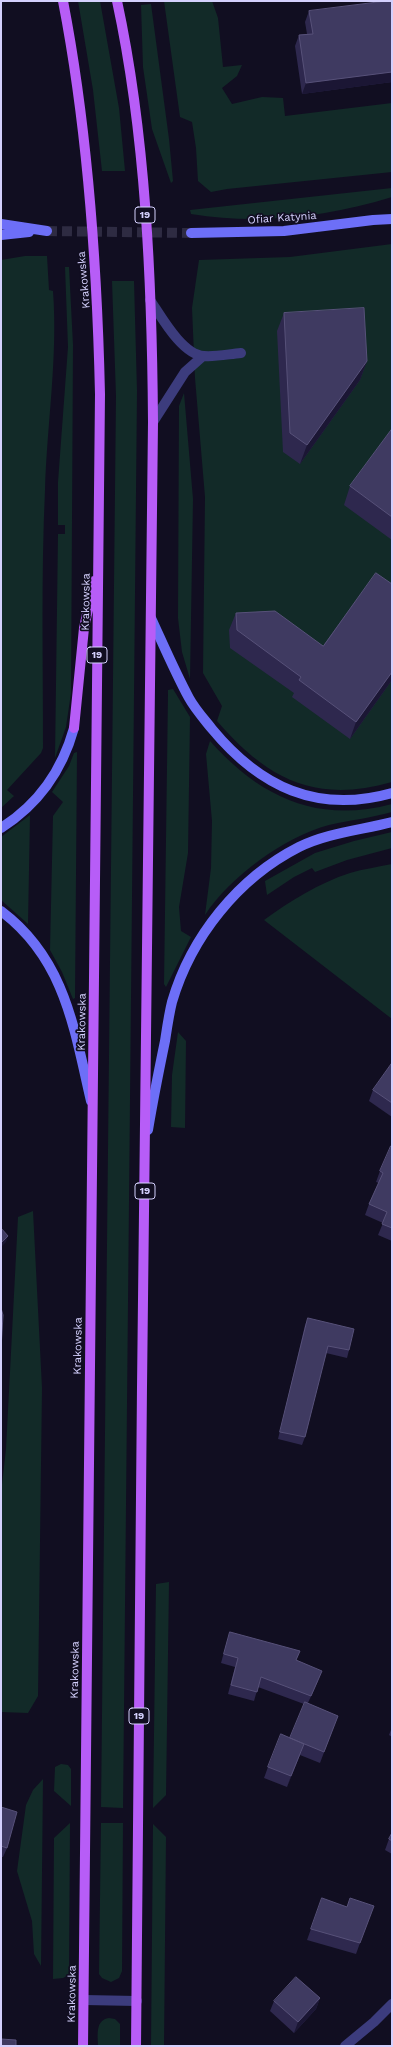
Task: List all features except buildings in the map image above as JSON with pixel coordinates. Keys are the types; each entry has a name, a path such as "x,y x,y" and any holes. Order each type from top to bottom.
{"main road":[{"name":"Krakowska","path":"63,1 85,151 98,308 100,394 83,2046"},
{"name":"19","path":"117,1 136,124 144,200 150,300 153,422 136,2046"},
{"path":"74,728 84,628 98,557"}],"street":[{"name":"Ofiar Katynia","path":"373,220 392,211"},
{"name":"Ofiar Katynia","path":"191,233 284,231 392,219"},
{"path":"1,224 46,231 1,235"},
{"path":"150,300 184,346 189,350 203,356 241,353"},
{"path":"153,422 185,372 203,356"},
{"path":"151,618 189,698 197,711 231,751 255,772 294,792 328,800 365,799 392,793"},
{"path":"1,828 32,804 56,774 68,750 74,728"},
{"path":"146,1138 172,1003 183,972 213,920 230,899 246,883 299,847 328,837 392,822"},
{"path":"1,911 24,931 45,957 59,983 71,1015 92,1107"},
{"path":"84,2000 136,2001"},
{"path":"345,2046 374,2022 392,2004"}],"green space":[{"path":"78,1 100,1 119,108 125,171 102,171 93,90"},
{"path":"164,1 212,1 218,18 223,67 242,65 237,76 222,88 232,104 262,97 283,98 285,116 392,103 392,172 227,189 211,192 198,181 196,148 192,122 180,117"},
{"path":"151,4 169,139 173,181 171,183 152,129 143,67 141,5"},
{"path":"392,188 392,197 343,210 293,217 242,219 191,214 190,210"},
{"path":"392,244 392,782 364,788 339,790 316,788 294,782 274,772 236,741 217,721 222,706 203,673 205,497 195,378 192,308 199,260 290,257"},
{"path":"25,256 47,256 49,290 53,291 54,316 53,366 46,465 43,554 43,748 41,753 7,790 14,796 1,808 1,260"},
{"path":"65,267 69,267 73,345 71,693 66,727 55,758 58,534 65,534 65,525 58,525 58,482 68,347"},
{"path":"112,281 134,281 137,391 123,1808 101,1807 116,396"},
{"path":"184,393 193,499 190,679 182,652 178,618 179,406"},
{"path":"173,689 190,717 188,853 179,907 181,931 191,937 166,987 164,984 168,690"},
{"path":"210,741 229,761 249,777 270,791 292,801 315,808 339,810 365,809 392,804 392,812 329,825 294,839 260,860 243,873 216,901 205,915 211,868 212,821 206,754"},
{"path":"77,752 75,998 73,999 62,972 50,950 53,816 63,802 52,792 69,766 74,753"},
{"path":"30,815 28,924 1,900 1,837"},
{"path":"392,832 392,848 347,860 315,872 312,868 294,877 267,895 265,881 315,853 354,841"},
{"path":"392,864 392,1019 264,920 294,899 338,877"},
{"path":"178,1032 186,1041 185,1128 171,1127 172,1075"},
{"path":"33,1211 42,1388 38,1696 28,1713 1,1712 1,1493 6,1449 18,1217"},
{"path":"169,1582 166,1795 153,1808 156,1584"},
{"path":"61,1764 68,1765 71,1769 71,1806 54,1791 55,1767"},
{"path":"43,1779 41,1966 34,1954 32,1921 17,1871 26,1805 33,1790"},
{"path":"70,1823 69,1975 63,1978 53,1979 54,1838"},
{"path":"101,1823 123,1823 122,1971 119,1978 111,1982 102,1978 99,1974"},
{"path":"153,1824 166,1837 164,2046 151,2046"},
{"path":"105,2019 115,2019 120,2024 120,2046 98,2046 99,2025"}],"tunnel":[{"path":"47,231 191,233"}]}
